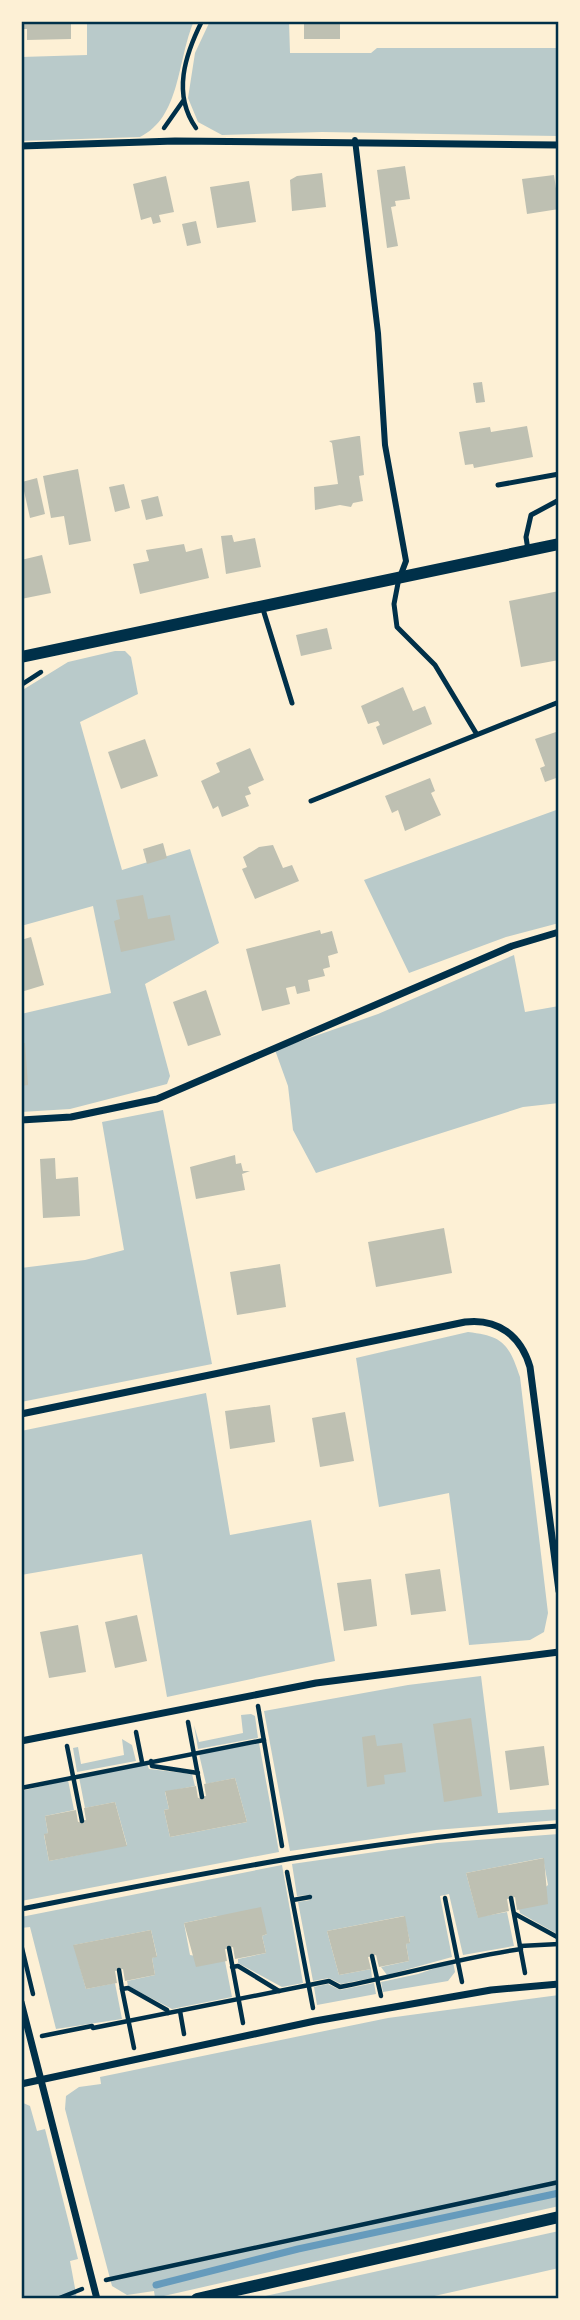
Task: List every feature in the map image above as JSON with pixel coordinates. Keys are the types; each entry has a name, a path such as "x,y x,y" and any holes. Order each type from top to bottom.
{"street":[{"path":"355,140 378,333 385,445 406,561 400,577"},
{"path":"21,146 355,140 559,145"},
{"path":"21,657 559,544"},
{"path":"21,1120 71,1116 157,1098 512,946 559,932"},
{"path":"21,1414 465,1322 482,1320 494,1323 517,1339 530,1367 559,1591"},
{"path":"21,1741 256,1695 403,1670 559,1652"},
{"path":"21,2084 246,2036 491,1990 559,1984"},
{"path":"21,2002 97,2299"},
{"path":"197,2299 559,2217"}],"lane":[{"path":"498,485 559,474"},
{"path":"528,550 526,537 531,514 559,500"},
{"path":"400,577 394,604 397,627 435,665 476,733"},
{"path":"262,606 292,703"},
{"path":"311,801 559,702"},
{"path":"21,1909 362,1845 559,1826"}],"path":[{"path":"202,21 186,63 182,81 183,100 188,117 210,141"},
{"path":"152,142 183,100"},
{"path":"256,1695 273,1788"},
{"path":"187,1721 202,1797"},
{"path":"135,1731 142,1762"},
{"path":"21,1788 73,1775 264,1740"},
{"path":"67,1745 82,1821"},
{"path":"151,1760 152,1766 198,1773"},
{"path":"293,1900 310,1897"},
{"path":"445,1898 463,1983"},
{"path":"511,1898 526,1975"},
{"path":"514,1913 559,1938"},
{"path":"301,1942 313,2011"},
{"path":"21,1944 37,2007"},
{"path":"30,2038 329,1981 340,1987 458,1959 520,1947 559,1944"},
{"path":"229,1948 246,2036"},
{"path":"372,1956 381,1997"},
{"path":"232,1967 239,1966 279,1992"},
{"path":"118,1970 136,2059"},
{"path":"518,1976 533,1974"},
{"path":"455,1984 470,1982"},
{"path":"122,1989 128,1988 168,2013"},
{"path":"367,2000 394,1995"},
{"path":"303,2012 327,2008"},
{"path":"180,2011 184,2035"},
{"path":"236,2026 254,2022"},
{"path":"177,2037 192,2034"},
{"path":"103,2269 106,2282 559,2182"}],"shaded area":[{"path":"87,21 194,21 171,102 153,128 140,137 21,141 21,57 87,55"},
{"path":"210,21 289,21 290,53 371,53 377,48 559,48 559,136 322,132 222,135 198,122 188,98 195,53"},
{"path":"125,651 131,657 138,694 80,722 122,870 190,849 219,943 145,984 170,1076 167,1084 70,1109 21,1112 21,1014 111,993 93,906 21,926 21,691 68,662"},
{"path":"559,809 559,923 506,937 409,973 364,880"},
{"path":"514,955 525,1012 559,1006 559,1103 523,1107 316,1173 293,1130 288,1086 275,1050 378,1014"},
{"path":"163,1110 212,1364 21,1402 21,1268 85,1260 124,1250 102,1122"},
{"path":"468,1332 489,1336 503,1344 508,1349 520,1377 548,1613 544,1632 530,1640 469,1645 449,1493 379,1507 356,1358"},
{"path":"206,1393 230,1535 311,1520 335,1661 167,1697 142,1554 21,1575 21,1431"},
{"path":"481,1676 498,1813 559,1809 559,1820 435,1830 290,1851 264,1711 408,1685"},
{"path":"241,1715 255,1716 258,1738 198,1749 194,1725 199,1742 243,1733"},
{"path":"122,1739 132,1745 136,1761 77,1772 73,1748 78,1747 81,1764 124,1755"},
{"path":"259,1743 279,1852 21,1901 21,1791 68,1780 74,1810 45,1816 48,1833 44,1835 49,1861 127,1845 115,1802 85,1808 79,1777 147,1764 149,1769 192,1774 195,1786 165,1792 169,1809 164,1810 170,1837 247,1822 235,1778 206,1784 199,1754"},
{"path":"559,1834 559,1935 520,1913 519,1909 548,1885 543,1858 466,1873 478,1917 507,1912 514,1946 463,1955 449,1894 440,1896 452,1957 387,1975 381,1967 409,1961 406,1944 410,1942 404,1916 327,1931 339,1975 371,1969 372,1978 341,1984 329,1978 313,1981 298,1902 310,1900 310,1895 297,1896 292,1864 437,1843"},
{"path":"282,1865 303,1983 282,1987 238,1963 238,1959 266,1953 262,1936 267,1934 217,1916 184,1923 190,1955 225,1961 232,1997 172,2009 128,1986 127,1981 155,1975 152,1958 157,1956 151,1930 74,1945 86,1989 115,1983 122,2019 56,2029 30,1927 21,1928 21,1917"},
{"path":"453,1962 455,1972 448,1981 383,1992 381,1982 418,1974"},
{"path":"374,1983 376,1994 317,2005 314,1987 328,1984 340,1990"},
{"path":"559,1995 559,2206 155,2298 154,2291 127,2295 112,2286 65,2109 66,2096 79,2087 101,2084 100,2077 388,2018"},
{"path":"21,2102 30,2106 37,2131 45,2129 78,2259 70,2261 77,2299 21,2299"},
{"path":"559,2231 559,2268 421,2299 252,2299"}],"building":[{"path":"21,21 71,21 71,39 27,40 27,29 21,29"},
{"path":"304,21 340,21 340,39 304,39"},
{"path":"405,166 410,199 395,201 396,206 391,207 398,246 387,248 377,170"},
{"path":"322,173 326,207 292,211 290,180 297,176"},
{"path":"554,175 559,209 527,214 522,179"},
{"path":"166,176 174,212 159,215 161,222 153,224 151,217 141,220 133,184"},
{"path":"249,181 256,222 217,228 210,187"},
{"path":"196,221 201,243 187,246 182,224"},
{"path":"482,382 485,402 476,403 473,383"},
{"path":"527,426 533,457 474,468 473,464 465,465 459,432 490,427 491,432"},
{"path":"360,436 364,475 359,476 363,501 353,503 351,507 340,505 315,510 314,487 338,484 332,443 329,441"},
{"path":"78,469 91,541 69,545 64,516 51,518 43,476"},
{"path":"37,478 45,514 30,518 22,482"},
{"path":"124,484 130,508 115,512 109,487"},
{"path":"158,496 163,516 146,520 141,500"},
{"path":"232,535 234,542 255,538 261,567 226,574 221,536"},
{"path":"184,544 186,552 202,548 209,578 140,594 133,564 149,561 146,550"},
{"path":"42,555 51,593 21,599 21,560"},
{"path":"559,591 559,660 521,667 509,601"},
{"path":"327,628 332,649 301,656 296,635"},
{"path":"403,687 413,711 425,706 432,724 383,745 376,727 380,725 378,721 368,724 361,706"},
{"path":"559,731 559,777 545,782 540,768 545,766 535,739"},
{"path":"145,739 158,776 121,789 108,752"},
{"path":"250,748 264,780 248,787 251,794 245,796 249,806 222,817 218,806 213,809 201,781 220,772 216,763"},
{"path":"430,778 435,791 431,793 441,815 405,831 398,810 392,813 385,796"},
{"path":"163,843 167,858 147,864 143,849"},
{"path":"273,845 283,868 292,865 299,881 255,899 242,869 247,867 243,857 259,847"},
{"path":"143,895 148,919 170,915 175,940 121,952 114,921 120,919 116,900"},
{"path":"320,930 321,934 332,931 338,953 328,956 330,967 323,969 325,976 308,980 310,991 297,994 295,986 286,988 290,1004 262,1011 246,949"},
{"path":"31,937 44,985 21,992 21,940"},
{"path":"206,990 221,1035 188,1046 173,1002"},
{"path":"21,1043 25,1043 28,1085 21,1086"},
{"path":"235,1155 236,1164 241,1163 243,1171 250,1171 242,1174 245,1190 196,1199 190,1167"},
{"path":"55,1158 56,1179 78,1177 80,1216 43,1218 40,1159"},
{"path":"444,1228 452,1273 376,1287 368,1242"},
{"path":"280,1264 286,1307 237,1315 230,1272"},
{"path":"270,1405 275,1442 230,1449 225,1411"},
{"path":"345,1412 354,1461 320,1467 312,1418"},
{"path":"440,1569 446,1611 411,1615 405,1574"},
{"path":"371,1579 377,1626 344,1631 337,1583"},
{"path":"137,1615 147,1661 115,1668 105,1622"},
{"path":"78,1625 86,1672 49,1678 40,1632"},
{"path":"471,1718 482,1796 444,1802 433,1724"},
{"path":"375,1735 377,1746 402,1743 406,1772 384,1775 385,1784 367,1787 362,1737"},
{"path":"544,1746 549,1785 510,1790 505,1751"},
{"path":"235,1778 247,1822 170,1837 164,1810 169,1809 165,1791 196,1786 198,1798 206,1796 204,1784"},
{"path":"115,1802 127,1846 49,1861 44,1834 48,1833 45,1816 76,1810 78,1822 86,1820 84,1808"},
{"path":"544,1858 548,1904 517,1910 515,1897 507,1899 509,1911 478,1918 466,1873"},
{"path":"261,1907 267,1934 262,1936 266,1953 235,1959 233,1947 225,1949 227,1961 196,1967 184,1923"},
{"path":"405,1916 410,1943 406,1944 409,1961 379,1967 376,1955 368,1957 371,1969 339,1975 327,1931"},
{"path":"151,1930 157,1957 152,1958 155,1975 125,1981 123,1969 115,1971 117,1983 86,1989 73,1945"}],"waterway":[{"path":"156,2285 298,2249 559,2193"}]}
